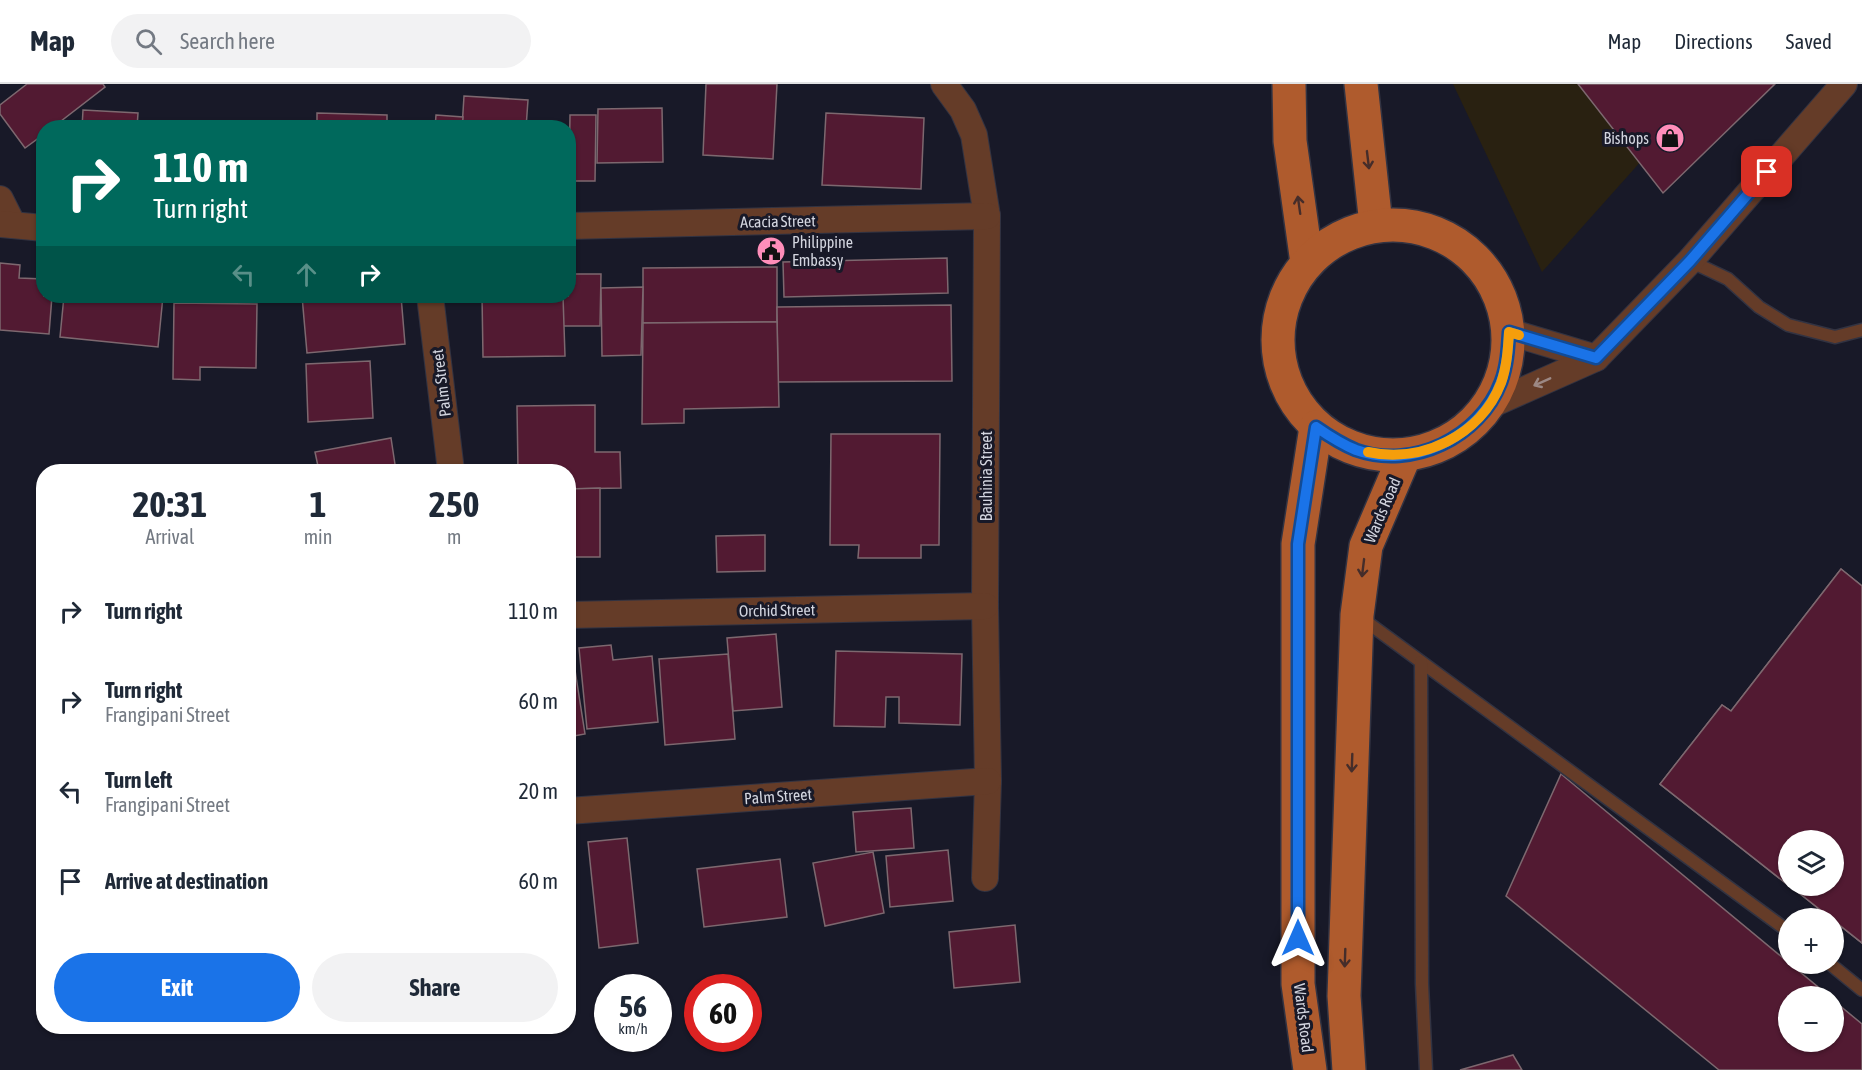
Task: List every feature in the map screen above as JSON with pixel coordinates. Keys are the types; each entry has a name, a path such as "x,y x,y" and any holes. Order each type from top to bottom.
{"main road":[{"path":"1289,84 1290,141 1307,263"},
{"path":"1361,84 1376,225"},
{"path":"1376,225 1412,225 1430,229 1455,241 1477,259 1509,332 1508,358 1501,383 1488,406 1472,425 1452,440 1430,450 1405,455 1381,455 1358,450 1336,441 1316,427 1301,410 1290,388 1282,369 1278,347 1279,324 1284,302 1307,263 1338,238 1376,225"},
{"name":"Wards Road","path":"1310,1070 1298,984 1298,544 1316,427"},
{"name":"Wards Road","path":"1349,1070 1344,996 1357,615 1366,546 1405,455"}],"street":[{"name":"Bauhinia Street","path":"944,84 963,110 975,135 987,216 985,606 988,781 985,878"},
{"path":"1488,406 1596,358 1690,261 1844,84"},
{"path":"0,199 7,224 36,227"},
{"name":"Acacia Street","path":"576,226 987,216"},
{"name":"Palm Street","path":"431,303 450,464"},
{"path":"1509,332 1596,358"},
{"name":"Orchid Street","path":"576,615 985,606"},
{"name":"Palm Street","path":"576,810 988,781"}],"lane":[{"path":"1690,261 1728,279 1758,307 1788,325 1835,337 1862,330"},
{"path":"1357,615 1778,924"},
{"path":"1421,662 1422,962 1426,1070"},
{"path":"1842,974 1862,990"}],"shaded area":[{"path":"1453,84 1710,84 1542,272"}],"building":[{"path":"27,84 103,84 105,87 62,120 36,120 36,140 25,148 0,114 0,105"},
{"path":"706,84 777,84 773,159 703,155"},
{"name":"Bishops","path":"1578,84 1775,84 1663,193"},
{"path":"464,96 528,100 527,120 462,120"},
{"path":"662,108 663,162 597,163 598,109"},
{"path":"83,110 138,113 138,120 82,120"},
{"path":"317,113 387,115 387,120 317,120"},
{"path":"826,113 924,118 921,189 822,185"},
{"path":"436,115 463,117 463,120 436,120"},
{"path":"570,115 596,115 595,181 576,181 576,120 570,120"},
{"path":"947,258 948,293 784,297 783,262"},
{"path":"0,263 20,265 19,278 36,279 36,303 51,303 49,334 0,330"},
{"path":"777,267 777,322 643,323 643,268"},
{"path":"576,274 601,274 600,326 563,326 563,303 576,303"},
{"path":"643,287 641,355 602,356 601,288"},
{"path":"63,303 162,303 158,347 60,337"},
{"path":"174,303 257,304 256,368 200,367 200,380 173,379"},
{"path":"303,303 402,303 405,344 307,353"},
{"path":"482,303 563,303 565,356 483,357"},
{"path":"951,305 952,381 778,382 777,307"},
{"path":"777,322 779,407 684,409 684,423 642,424 643,323"},
{"path":"370,361 373,418 308,422 306,364"},
{"path":"595,405 595,452 620,452 621,488 576,489 576,464 518,464 517,406"},
{"path":"831,434 940,434 939,545 921,545 921,558 858,558 859,545 830,545"},
{"path":"391,438 395,464 318,464 315,452"},
{"path":"600,488 600,557 576,557 576,489"},
{"path":"765,535 765,571 717,572 716,536"},
{"path":"1841,569 1862,586 1862,716 1813,778 1862,818 1862,943 1844,929 1844,908 1818,908 1803,896 1844,896 1844,830 1778,830 1778,877 1660,784 1722,705 1731,711"},
{"path":"1841,569 1862,586 1862,943 1844,929 1844,908 1818,908 1803,896 1844,896 1844,830 1778,830 1778,877 1660,784 1722,705 1731,711"},
{"path":"776,634 782,707 733,711 727,638"},
{"path":"611,645 613,660 652,656 658,722 587,729 579,648"},
{"path":"836,651 962,654 960,725 899,723 899,697 886,697 885,727 834,726"},
{"path":"728,654 735,739 665,745 659,659"},
{"path":"576,676 585,734 576,736"},
{"path":"1561,774 1778,954 1778,974 1802,974 1817,986 1778,986 1778,1052 1844,1052 1844,1009 1862,1024 1862,1070 1719,1070 1506,896"},
{"path":"911,808 914,848 856,852 853,812"},
{"path":"627,838 638,943 599,948 588,842"},
{"path":"948,850 953,901 890,907 886,856"},
{"path":"873,852 884,913 825,926 813,863"},
{"path":"780,859 787,917 704,927 697,869"},
{"path":"1015,925 1020,982 954,988 949,932"},
{"path":"1513,1055 1522,1070 1460,1070"}],"slow traffic":[{"path":"1368,452 1381,455 1405,455 1430,450 1452,440 1472,425 1488,406 1501,383 1508,358 1509,332 1519,335"}],"place":[{"name":"Bishops","path":"1670,138"},
{"name":"Philippine Embassy","path":"771,251"}],"route":[{"path":"1298,938 1298,544 1316,427 1336,441 1358,450 1381,455 1418,453 1452,440 1472,425 1488,406 1501,383 1508,358 1509,332 1596,358 1690,261 1767,172"}]}
